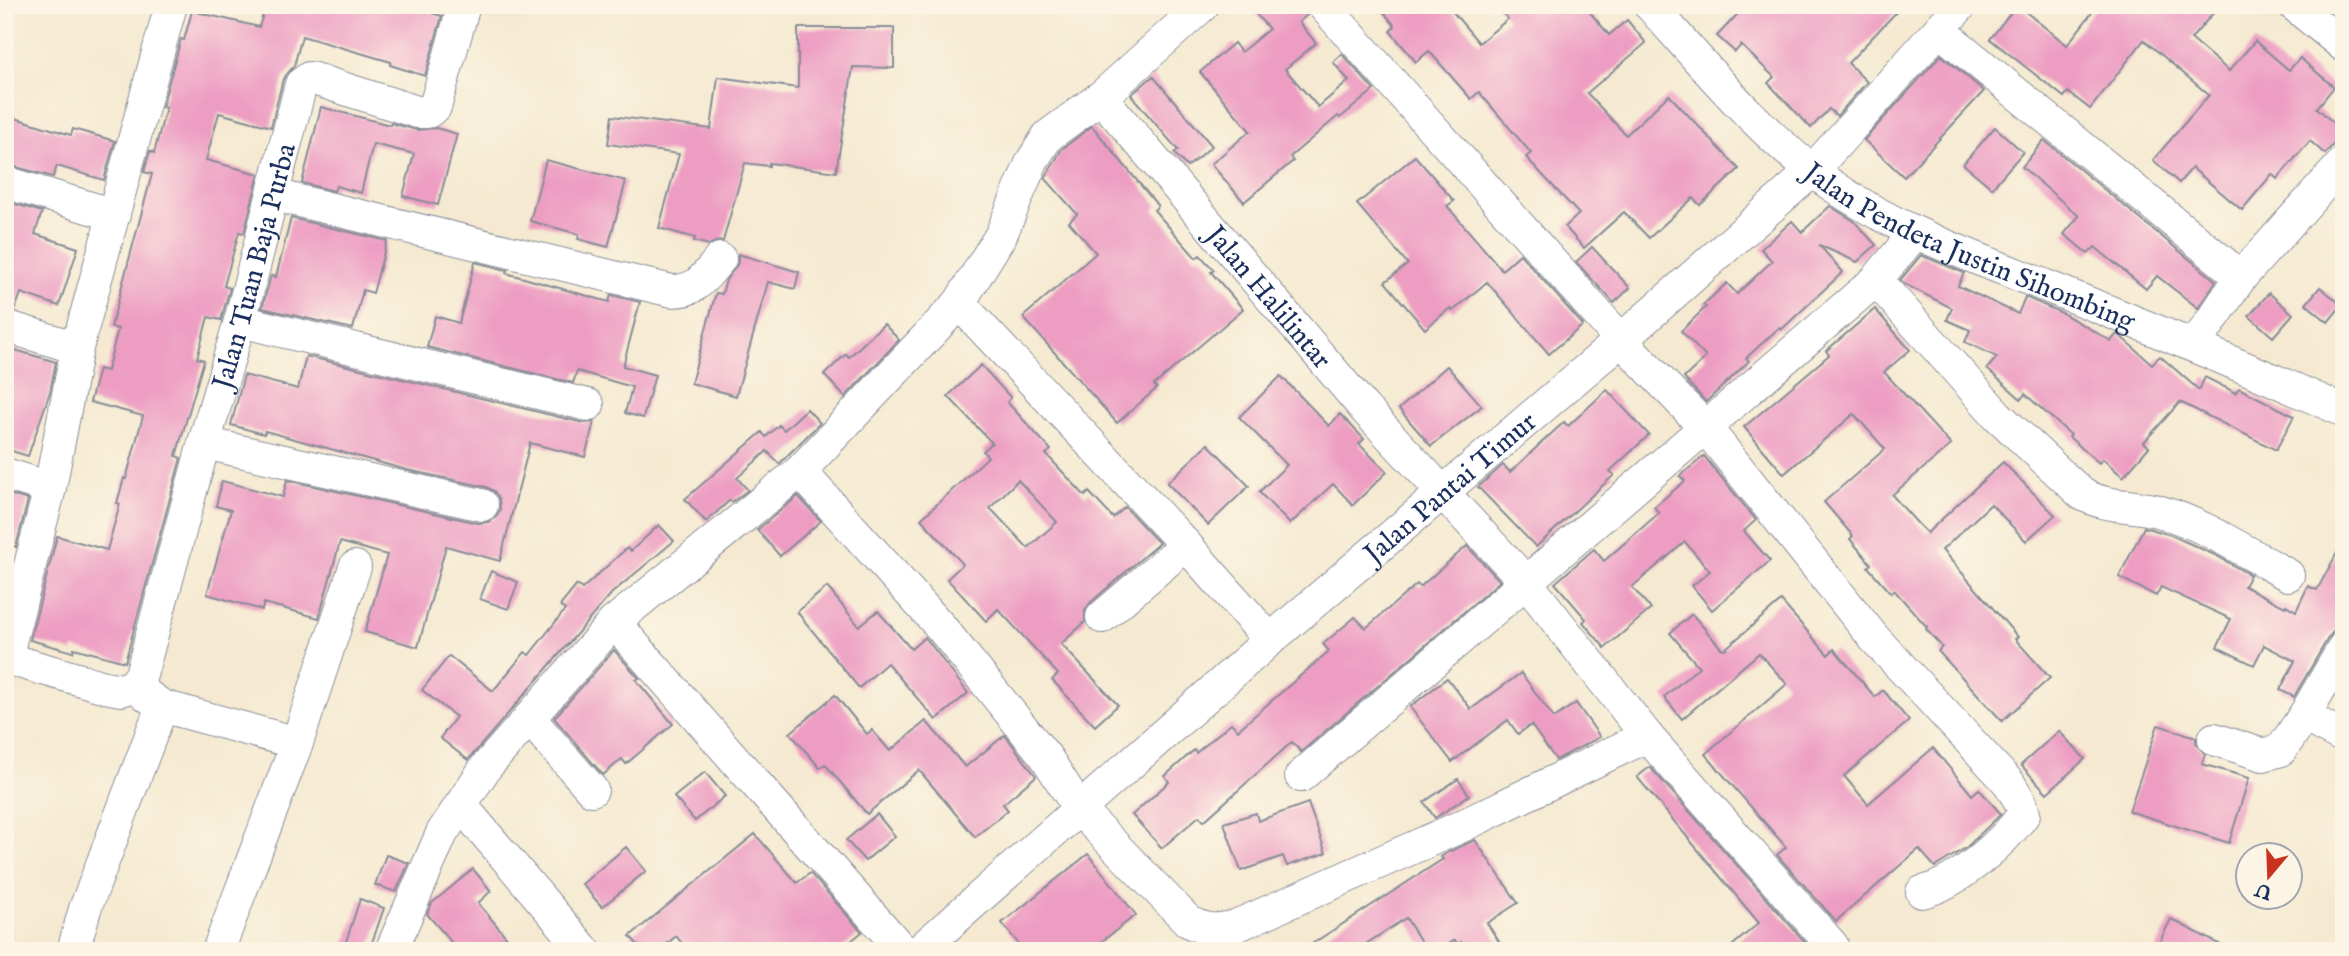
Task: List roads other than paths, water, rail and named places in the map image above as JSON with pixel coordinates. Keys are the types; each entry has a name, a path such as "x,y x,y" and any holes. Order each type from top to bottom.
{"street":[{"path":"171,5 77,348 50,488 6,658 105,687 121,690 132,686 162,706 297,743"},
{"name":"Jalan Tuan Baja Purba","path":"132,686 141,675 274,195 299,89 305,80 314,79 417,112 428,112 435,107 464,5"},
{"path":"391,951 442,833 486,767 614,622 800,471 959,303 1001,234 1039,148 1048,136 1101,97 1203,5"},
{"path":"1323,5 1621,340 1706,428 1874,638 2009,783 2024,814 2017,823 1975,863 1933,889 1922,892"},
{"name":"Jalan Pendeta Justin Sihombing","path":"1650,5 1726,92 1794,156 1832,186 1915,233 2194,346 2344,411"},
{"name":"Jalan Pantai Timur","path":"919,951 1270,640 1621,340 1812,171 1961,5"},
{"path":"2294,5 2344,46"},
{"path":"1939,30 2241,277"},
{"name":"Jalan Halilintar","path":"1101,97 1365,409 1526,582 1647,736 1832,945"},
{"path":"2194,346 2241,277 2344,162"},
{"path":"5,182 114,215"},
{"path":"274,195 672,291 686,291 695,287 720,259"},
{"path":"1301,776 1876,280 1915,233"},
{"path":"1876,280 1998,416 2082,494 2099,502 2161,512 2191,523 2288,575"},
{"path":"959,303 1186,545 1270,640"},
{"path":"240,321 588,405"},
{"path":"5,326 77,348"},
{"path":"204,443 482,505"},
{"path":"800,471 940,626 1046,757 1080,810 1188,921 1199,928 1200,940 1462,826 1647,736"},
{"path":"5,474 50,488"},
{"path":"1102,617 1186,545"},
{"path":"218,951 297,743 355,567"},
{"path":"614,622 903,951"},
{"path":"2214,739 2263,755 2281,750 2344,647"},
{"path":"73,951 85,909 162,706"},
{"path":"2304,716 2344,737"},
{"path":"529,718 592,790"},
{"path":"461,805 585,951"}]}
